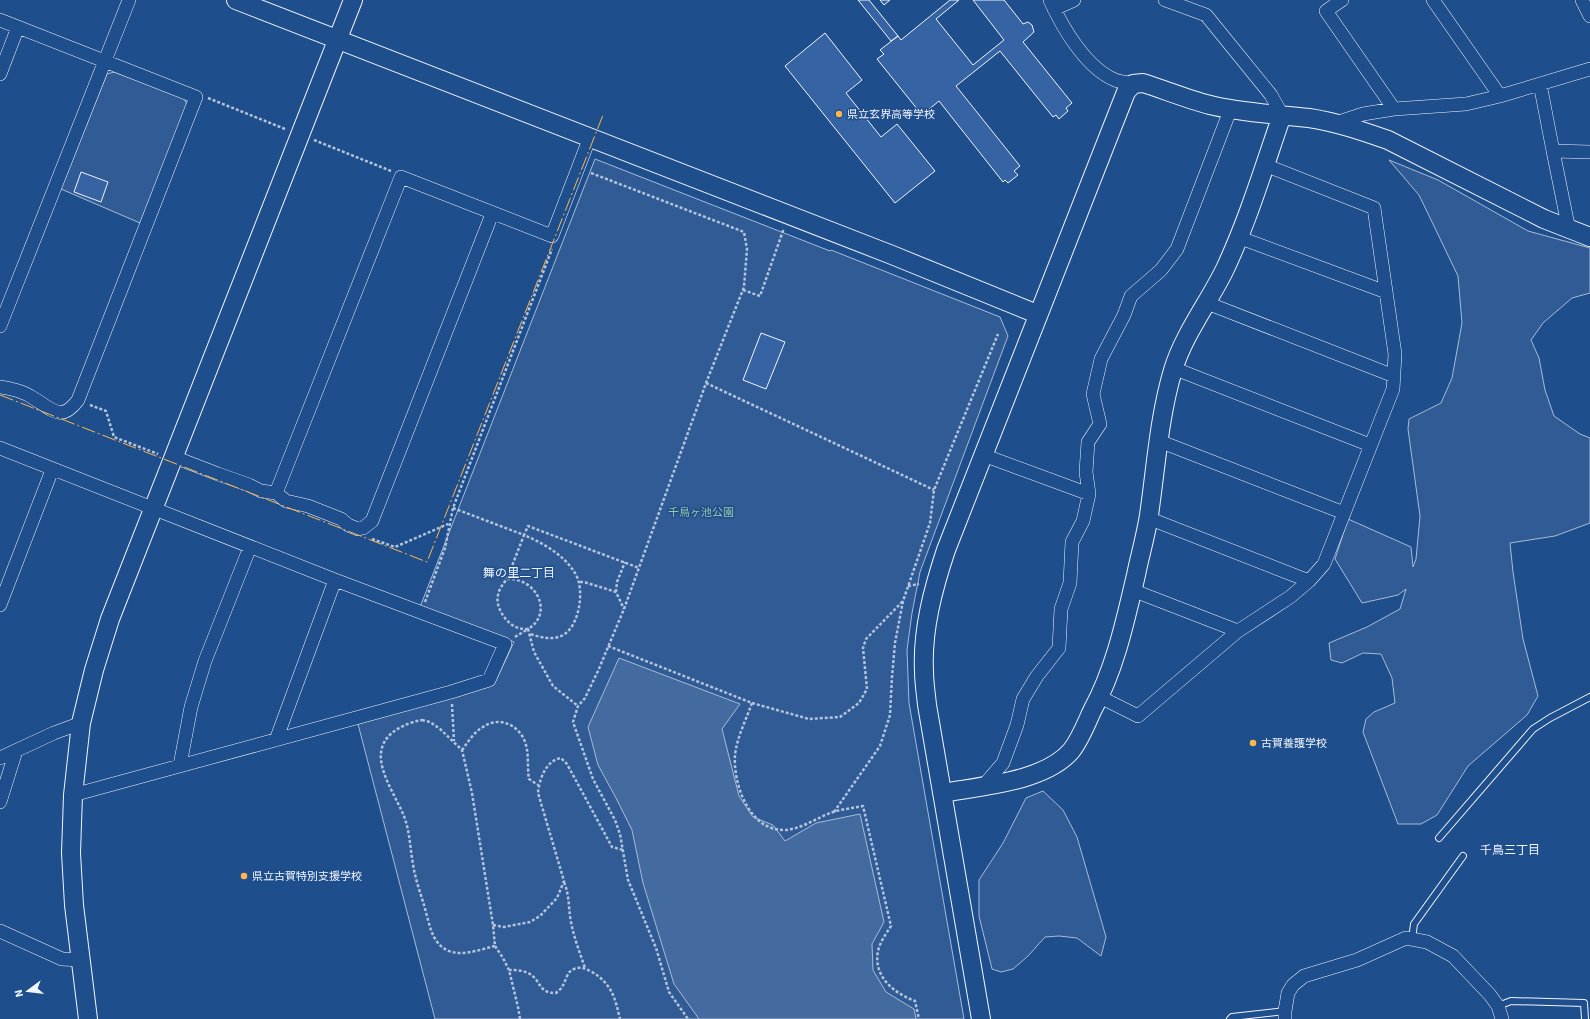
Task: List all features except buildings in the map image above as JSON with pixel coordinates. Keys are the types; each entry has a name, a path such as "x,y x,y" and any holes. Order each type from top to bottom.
{"street":[{"path":"0,326 129,0"},
{"path":"236,0 892,255 1037,314"},
{"path":"88,1019 74,905 71,853 73,795 81,723 94,670 110,619 353,0"},
{"path":"1074,0 1052,5 1082,55 1096,69 1115,80 1133,84 1144,83 1210,105 1263,114 1336,123 1388,140 1544,219 1590,237"},
{"path":"942,793 1020,779 1044,771 1058,763 1072,750 1100,697 1117,652 1148,518 1164,407 1173,368 1184,343 1225,268 1265,166 1282,116 1271,94 1206,14 1165,0"},
{"path":"1342,0 1326,11 1394,109"},
{"path":"1433,0 1500,96"},
{"path":"1582,0 1590,16"},
{"path":"0,20 196,97 78,400 72,409 66,413 57,412 42,405 33,397 0,387"},
{"path":"0,74 18,27"},
{"path":"1336,123 1362,114 1394,109 1466,104 1500,96 1590,69"},
{"path":"981,1019 926,705 924,670 926,629 935,584 943,557 1037,314 1126,92 1133,84"},
{"path":"1540,84 1569,230"},
{"path":"984,785 1003,763 1017,725 1024,699 1037,676 1059,648 1061,609 1070,583 1072,542 1083,521 1089,494 1086,472 1088,442 1100,424 1093,394 1100,359 1124,315 1130,296 1161,270 1177,250 1231,108"},
{"path":"276,493 401,177 492,214 552,236 590,137"},
{"path":"1553,151 1590,152"},
{"path":"1100,697 1138,716 1238,631 1290,597 1309,581 1324,564 1393,389 1395,354 1374,208 1265,166"},
{"path":"174,457 249,485 261,491 276,493 286,501 308,506 341,519 348,525 358,529 363,528 372,522 492,214"},
{"path":"1238,237 1386,292"},
{"path":"1207,303 1394,376"},
{"path":"1173,368 1370,445"},
{"path":"1159,441 1344,513"},
{"path":"0,448 52,470 335,580 505,644 489,680 452,692 73,795"},
{"path":"983,455 1089,494"},
{"path":"0,605 52,470"},
{"path":"1148,518 1309,581"},
{"path":"180,766 191,707 205,661 250,547"},
{"path":"276,740 335,580"},
{"path":"1132,590 1238,631"},
{"path":"0,758 54,733 81,723"},
{"path":"0,802 16,751"},
{"path":"0,932 62,959 81,960"},
{"path":"1285,1015 1288,993 1293,985 1304,976 1357,960 1406,938 1426,942 1453,956 1490,994 1498,1006 1502,1019"}],"lane":[{"path":"1439,838 1533,729 1590,696"},
{"path":"1412,939 1414,924 1463,856"},
{"path":"1498,1006 1511,1001 1584,1003 1585,1019"},
{"path":"1230,1019 1232,1017 1285,1015"}],"path":[{"path":"196,97 203,97 300,134 395,172 401,177"},
{"path":"578,167 744,232 748,249 743,290 706,383 624,609 584,698 574,715 574,726 593,779 615,820 620,834 628,880 656,948 669,992 688,1019"},
{"path":"743,290 760,296 789,215"},
{"path":"421,613 444,548 454,508 552,250 552,236"},
{"path":"834,812 880,746 890,715 892,677 903,601 930,523 934,490 998,334"},
{"path":"706,383 934,490"},
{"path":"78,400 106,411 114,437 158,454 174,457"},
{"path":"454,508 524,534 542,543 569,564 576,574 580,582 579,601 577,614 570,629 563,635 549,638 530,634"},
{"path":"363,528 371,538 395,547 449,524"},
{"path":"507,579 524,582 530,586 539,598 542,609 541,614 536,623 528,629 514,627 505,618 499,608 497,596 502,584 507,579 528,526 639,568"},
{"path":"624,609 616,592 625,562"},
{"path":"580,582 616,592"},
{"path":"608,646 752,703 809,719 840,717 859,703 867,690 863,648 866,639 903,601"},
{"path":"528,629 534,652 553,686 578,706"},
{"path":"452,692 454,741"},
{"path":"752,703 739,737 735,762 738,782 750,811 762,823 775,829 785,830 796,828 834,812 863,806 891,926 880,943 878,951 878,963 881,975 889,987 905,997 915,1001 919,1019"},
{"path":"495,946 462,953 452,952 441,946 433,934 413,866 409,836 404,818 381,762 381,754 386,738 393,732 412,722 422,720 430,722 454,741 462,750 472,793 495,946 509,970 520,1019"},
{"path":"462,750 482,727 490,723 498,722 513,726 519,732 526,744 529,779 539,786"},
{"path":"620,1019 614,996 609,987 602,979 585,968 574,939 570,920 568,893 538,793 544,773 552,762 561,758 565,760 612,847 623,850"},
{"path":"493,925 504,927 530,922 540,916 557,898 564,881"},
{"path":"509,970 520,970 528,973 538,982 542,990 548,993 556,993 562,987 569,972 573,969 585,968"}],"shaded area":[{"path":"114,72 184,98 187,105 140,223 61,189 107,74"},
{"name":"千鳥ヶ池公園","path":"595,159 1000,317 1008,336 920,572 907,650 909,703 964,1019 435,1019 358,724 494,685 514,642 420,607"},
{"path":"1389,160 1438,180 1528,231 1590,248 1590,293 1572,298 1543,323 1531,340 1539,358 1545,390 1554,416 1580,434 1590,438 1590,523 1555,536 1510,543 1523,639 1538,696 1527,715 1468,766 1437,815 1421,824 1398,824 1363,732 1366,719 1374,712 1395,703 1392,678 1381,654 1363,653 1342,663 1331,660 1329,643 1367,627 1400,609 1406,589 1398,595 1362,603 1335,559 1348,519 1411,547 1413,567 1416,559 1420,516 1408,429 1409,419 1441,403 1452,378 1462,323 1458,276 1419,195"},
{"path":"619,658 740,704 722,729 739,796 753,817 773,825 785,841 816,823 860,814 884,922 872,944 873,970 886,992 914,1009 916,1019 699,1019 674,984 643,883 632,830 598,765 588,727"},
{"path":"1043,791 1063,810 1077,837 1106,937 1101,956 1077,938 1059,936 1045,937 1028,956 1013,969 1001,972 992,969 979,916 979,880 1003,843 1026,798"}],"power":[{"path":"0,395 427,562 603,115"}],"place":[{"name":"県立玄界高等学校","path":"839,114"},
{"name":"古賀養護学校","path":"1253,743"},
{"name":"県立古賀特別支援学校","path":"244,876"}],"district":[{"name":"舞の里二丁目","path":"519,573"},
{"name":"千鳥三丁目","path":"1510,850"}]}
